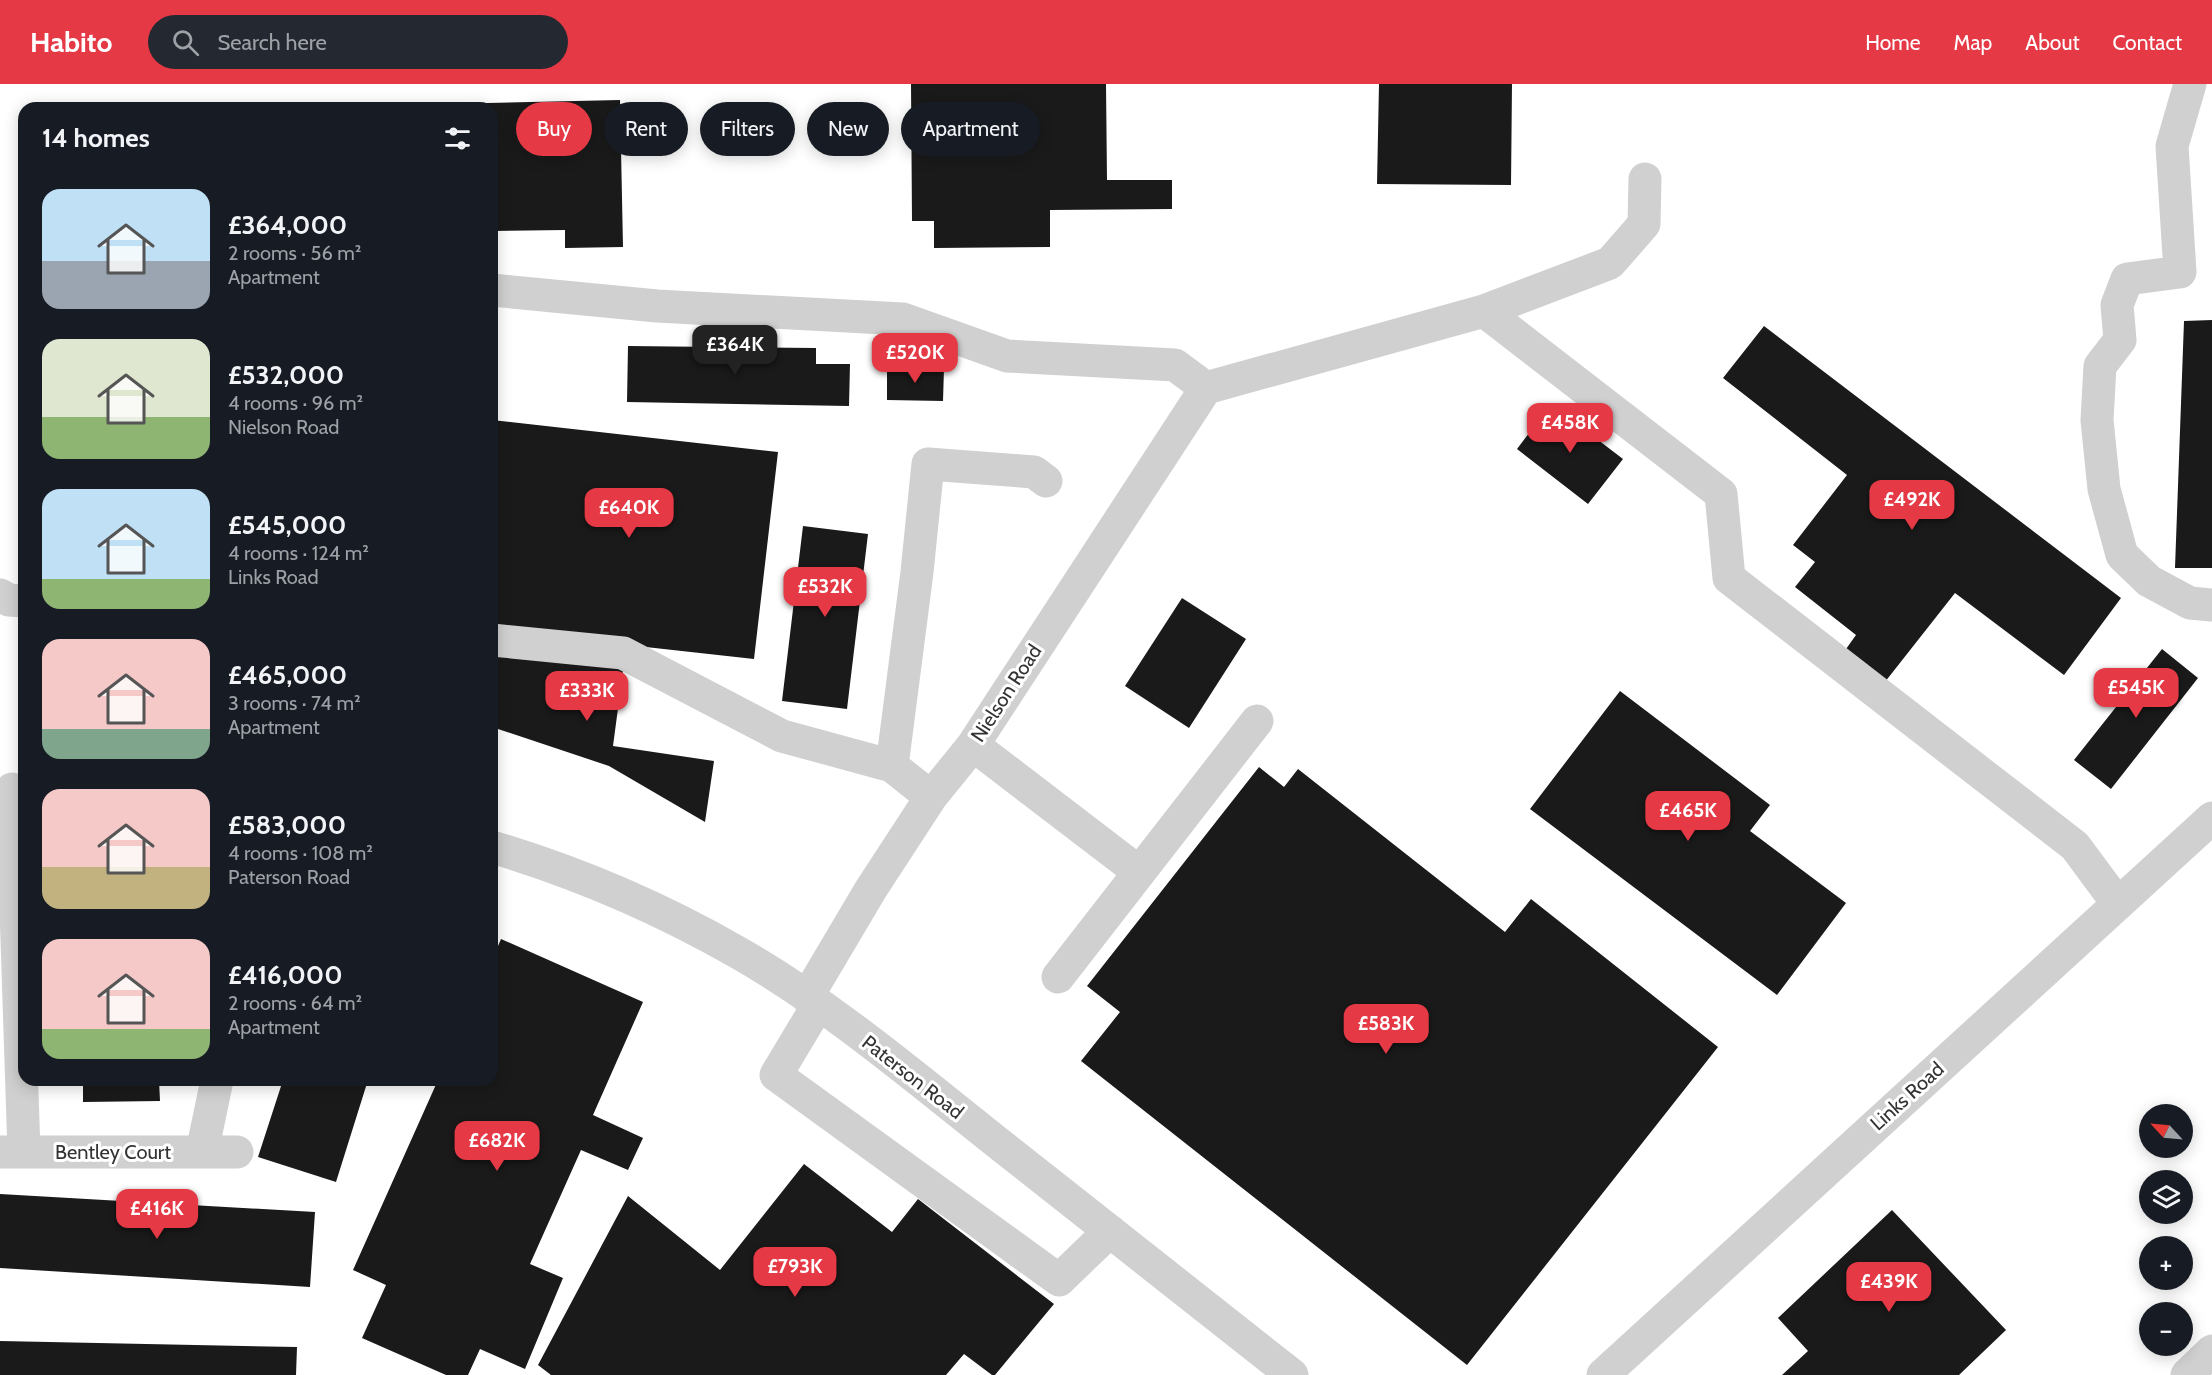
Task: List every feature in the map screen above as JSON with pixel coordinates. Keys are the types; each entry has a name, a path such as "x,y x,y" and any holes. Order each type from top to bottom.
{"street":[{"path":"2190,84 2172,146 2180,272 2127,279 2117,305 2120,340 2100,366 2097,420 2104,489 2122,555 2149,581 2190,603 2212,605"},
{"path":"498,291 657,306 903,319 1007,356 1175,366 1206,388 1484,311 1610,263 1644,224 1645,179"},
{"path":"1484,311 1722,494 1729,578 2075,846 2118,904"},
{"name":"Nielson Road","path":"1110,1231 1059,1280 776,1075 870,889 931,797 972,745 1206,388"},
{"path":"892,766 917,572 928,464 1034,472 1046,481"},
{"path":"0,595 9,600 18,601"},
{"path":"498,641 623,653 782,736 892,766 931,797"},
{"path":"1058,977 1257,721"},
{"path":"972,745 1139,872"},
{"name":"Bentley Court","path":"12,789 12,1152 237,1152"},
{"name":"Links Road","path":"1603,1375 2212,818"},
{"name":"Paterson Road","path":"498,849 663,912 738,952 812,1001 878,1049 1292,1375"},
{"path":"202,1152 216,1086"},
{"path":"2187,1375 2212,1351"}],"building":[{"path":"911,84 1106,84 1107,180 1172,180 1172,209 1050,210 1050,247 934,248 934,221 912,221 912,156 1040,156 1040,102 911,102"},
{"path":"1379,84 1512,84 1511,185 1377,184"},
{"path":"620,100 620,102 604,102 604,156 621,156 623,247 565,248 565,230 498,231 498,103 516,102 516,156 592,156 592,102 532,102"},
{"path":"2212,320 2212,568 2175,568 2184,321"},
{"path":"1764,326 2121,598 2064,675 1955,593 1881,687 1841,656 1856,635 1795,587 1815,562 1793,545 1847,475 1723,378"},
{"path":"628,346 816,348 816,364 850,364 849,406 627,402"},
{"path":"887,367 944,368 943,401 887,400"},
{"path":"1551,404 1623,459 1588,504 1517,449"},
{"path":"498,421 778,452 754,659 498,631"},
{"path":"803,526 868,534 847,709 782,701"},
{"path":"1182,598 1246,639 1189,728 1125,686"},
{"path":"2162,649 2198,678 2111,789 2074,760"},
{"path":"498,650 624,663 613,746 714,761 705,822 609,766 498,729"},
{"path":"1620,691 1770,805 1750,831 1846,903 1777,995 1530,809"},
{"path":"1259,767 1284,787 1298,769 1505,932 1531,899 1718,1047 1467,1365 1081,1061 1120,1012 1087,986"},
{"path":"501,939 643,1002 593,1115 643,1138 628,1170 581,1150 530,1264 563,1278 525,1369 480,1349 468,1375 446,1375 362,1338 386,1285 353,1270 435,1086 498,1086 498,946"},
{"path":"83,1086 159,1086 160,1101 83,1102"},
{"path":"281,1086 366,1086 336,1182 258,1157"},
{"path":"804,1164 892,1232 918,1199 1054,1304 995,1375 964,1354 946,1375 551,1375 538,1365 628,1196 720,1270"},
{"path":"0,1194 315,1212 310,1287 0,1268"},
{"path":"1892,1210 2006,1330 1959,1375 1782,1375 1808,1351 1778,1318"},
{"path":"0,1341 297,1347 296,1375 0,1375"}]}
